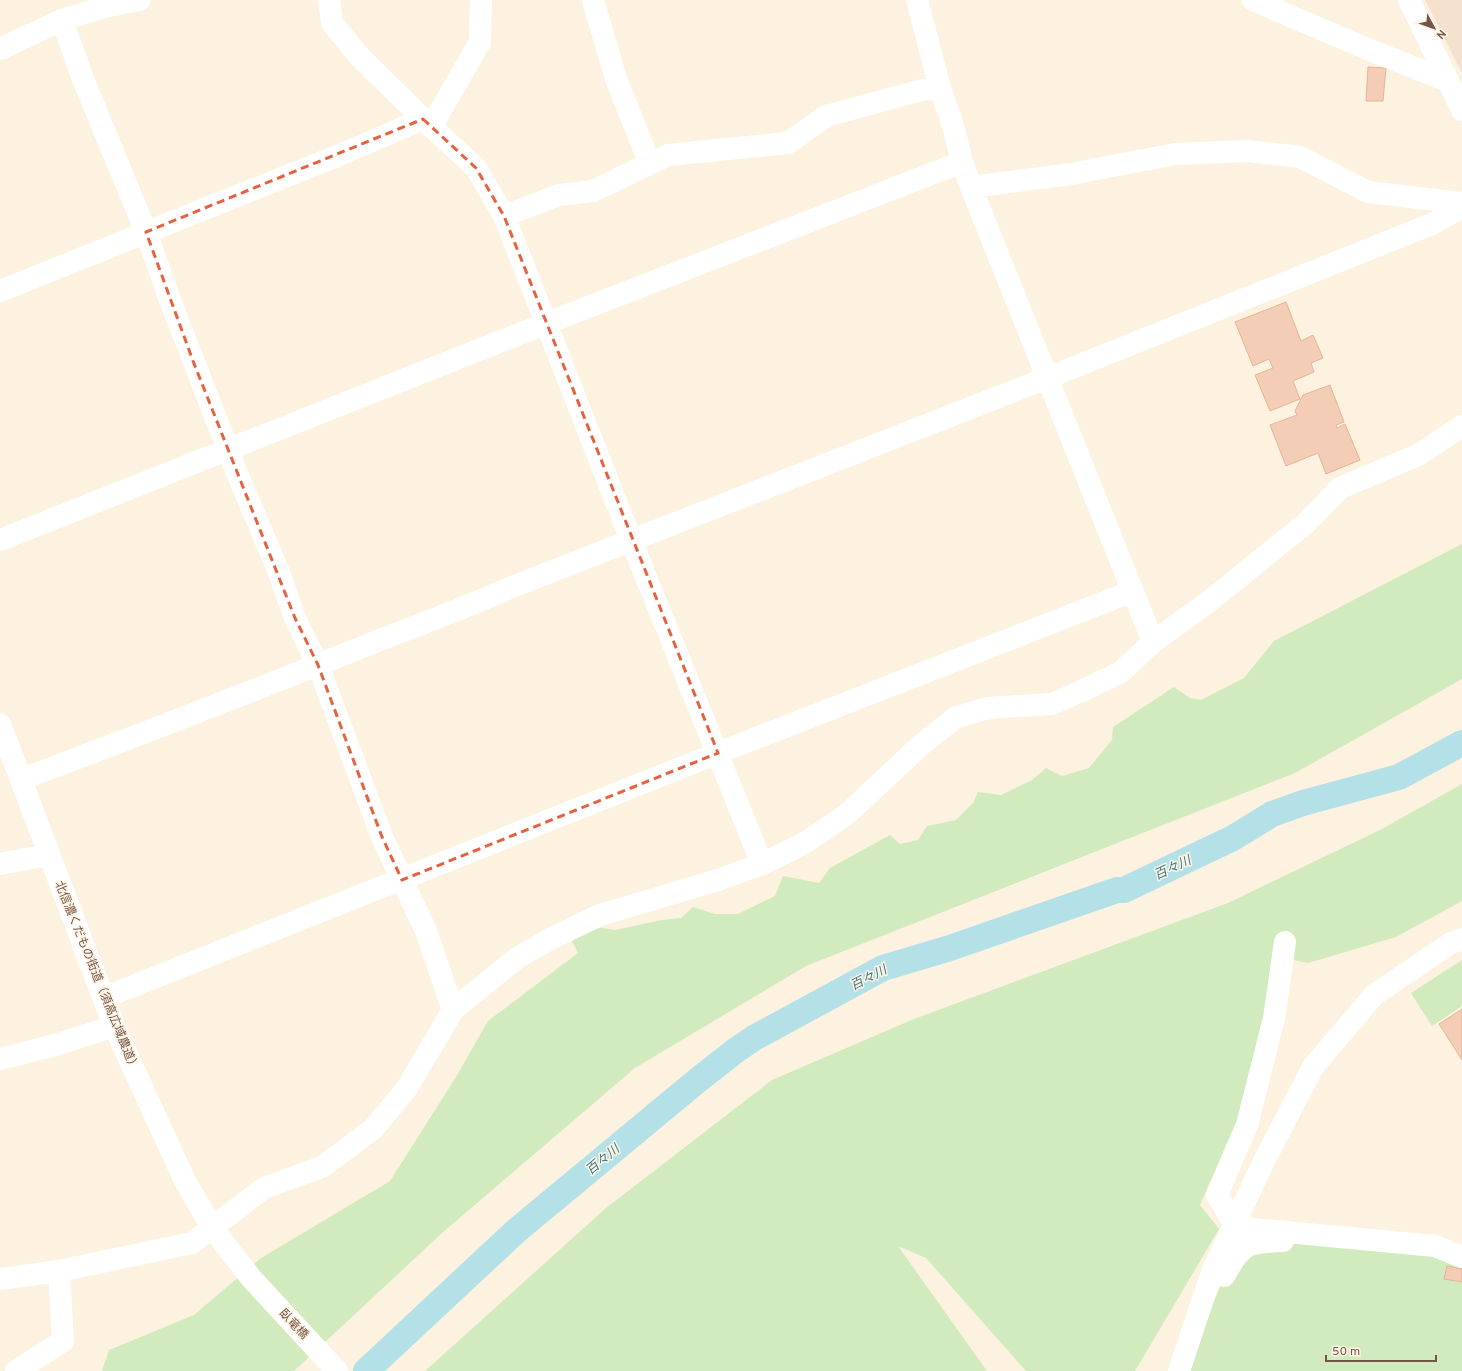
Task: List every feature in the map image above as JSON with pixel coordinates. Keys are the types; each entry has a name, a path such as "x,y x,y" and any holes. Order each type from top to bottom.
{"street":[{"path":"0,49 62,20 108,6 139,0"},
{"path":"329,0 332,23 360,57 427,123 476,168 504,216 547,322 631,540 762,864"},
{"path":"0,291 336,157 427,123 480,42 481,0"},
{"path":"593,0 616,79 650,164"},
{"path":"917,0 940,88 971,187 1153,642"},
{"path":"1253,0 1365,48 1448,81"},
{"path":"1409,0 1462,109"},
{"path":"62,20 83,79 146,232 170,300 278,570 295,618 318,665 382,837 426,931 452,1010"},
{"path":"504,216 559,195 593,191 668,155 788,143 826,116 922,90 940,88"},
{"path":"971,187 1071,174 1176,154 1249,151 1300,157 1368,192 1462,203"},
{"path":"0,540 547,322 962,162"},
{"path":"22,779 171,724 631,540 1047,378 1432,224 1462,207"},
{"path":"0,1279 59,1271 192,1243 213,1229 264,1188 322,1167 373,1129 408,1088 452,1010 517,958 552,938 600,915 718,880 762,864 803,844 846,815 921,745 955,718 987,708 1052,704 1121,672 1153,642 1207,603 1305,524 1340,488 1418,455 1462,426"},
{"path":"103,998 718,753 1133,591"},
{"name":"北信濃くだもの街道（須高広域農道）","path":"0,724 22,779 48,855 114,1026 185,1181 213,1229 252,1278"},
{"path":"0,864 48,855"},
{"path":"1179,1371 1212,1272 1264,1161 1313,1067 1374,995 1451,943 1462,939"},
{"path":"1285,942 1274,1018 1247,1125 1217,1195 1235,1225 1254,1229 1435,1246 1462,1257"},
{"path":"0,1059 55,1045 114,1026"},
{"path":"1189,1371 1223,1278 1237,1254 1247,1246 1274,1242 1316,1243 1419,1251 1432,1254 1448,1261 1462,1263"},
{"path":"16,1371 63,1341 59,1271"},
{"name":"臥竜橋","path":"252,1278 338,1371"}],"highlighted area":[{"path":"423,119 476,168 504,216 718,753 402,880 382,837 318,665 295,618 193,361 146,232"}],"shaded area":[{"path":"1425,0 1462,0 1462,73"}],"green space":[{"path":"1462,544 1462,679 1295,773 806,966 635,1068 442,1233 294,1371 102,1371 109,1350 194,1315 261,1258 390,1181 456,1077 488,1021 578,953 570,937 590,926 615,930 662,920 681,918 693,907 715,914 738,914 775,896 783,876 819,883 830,868 890,835 900,844 918,840 927,826 956,820 973,803 978,792 1001,795 1032,780 1046,768 1062,776 1089,768 1112,740 1113,727 1174,687 1190,698 1201,700 1244,678 1274,641"},
{"path":"1462,784 1462,901 1396,937 1308,963 1275,956 1270,997 1238,1118 1200,1205 1219,1229 1135,1371 1026,1371 926,1258 898,1246 987,1371 425,1371 606,1208 772,1080 914,1019 1228,903 1380,830"},
{"path":"1462,960 1462,1006 1432,1026 1411,993"},
{"path":"1274,1242 1408,1251 1462,1263 1462,1371 1189,1371 1222,1282 1237,1254"}],"building":[{"path":"1368,67 1386,68 1383,101 1366,101"},
{"path":"1286,302 1301,341 1313,335 1323,358 1311,363 1314,372 1293,381 1300,399 1270,411 1255,375 1273,368 1269,359 1253,366 1235,322"},
{"path":"1330,385 1344,422 1336,425 1337,428 1345,424 1360,460 1326,474 1318,453 1286,466 1270,425 1297,415 1295,411 1303,395"},
{"path":"1462,1009 1462,1060 1439,1024"},
{"path":"1447,1266 1462,1269 1462,1282 1444,1279"}],"waterway":[{"name":"百々川","path":"366,1371 516,1231 698,1080 754,1038 883,968 950,948 1117,890 1124,890 1233,838 1272,814 1303,803 1399,777 1462,743"}]}
